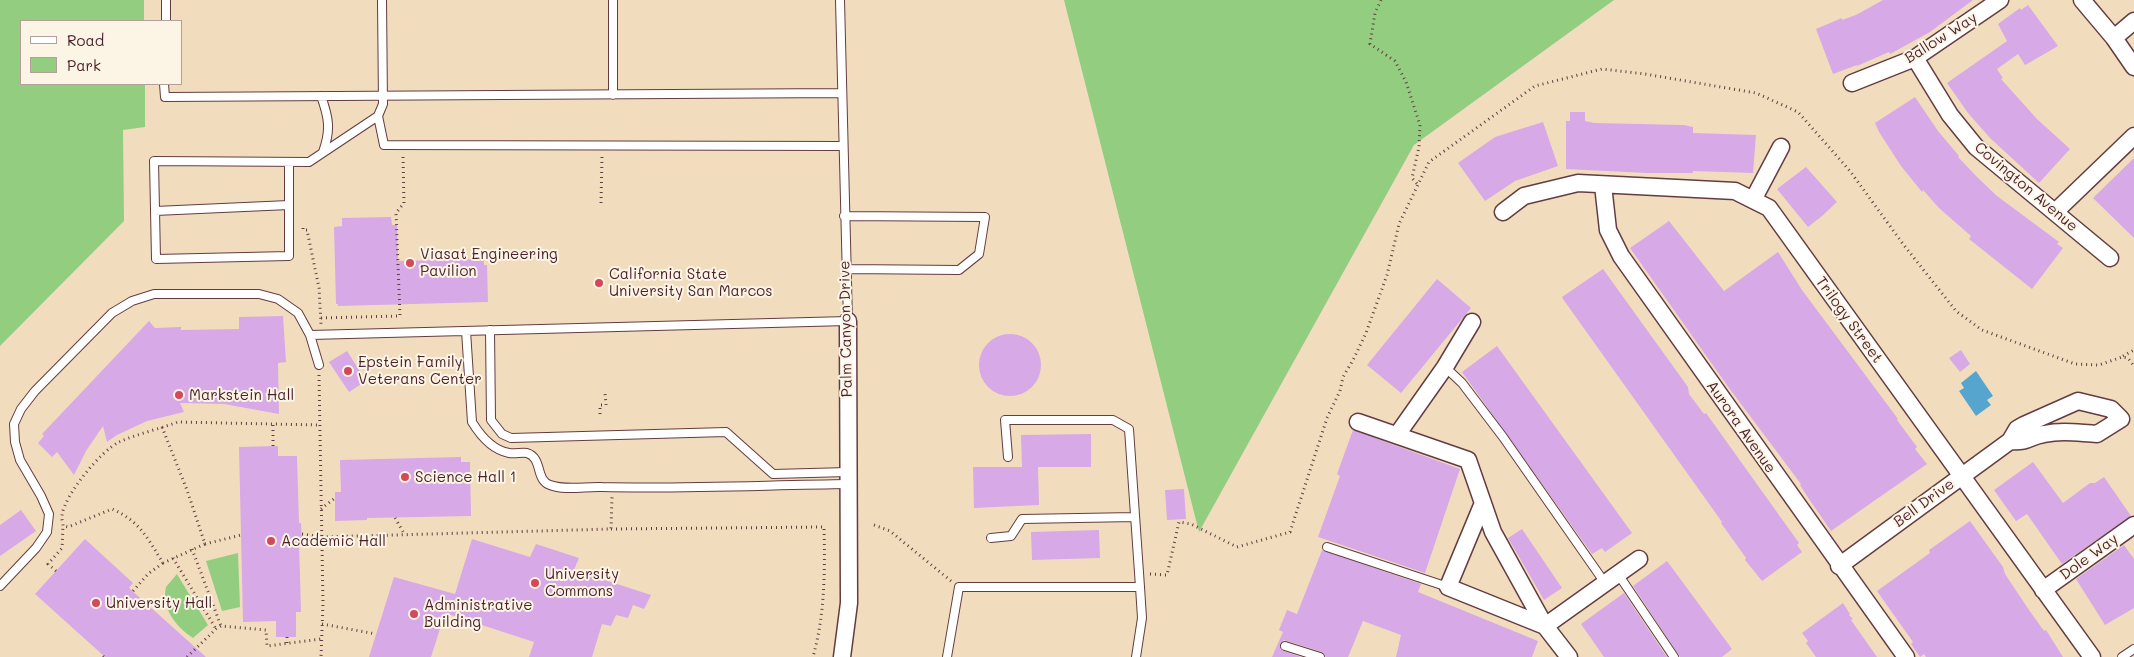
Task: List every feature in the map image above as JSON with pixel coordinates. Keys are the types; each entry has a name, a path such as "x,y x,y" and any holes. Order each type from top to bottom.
{"street":[{"name":"Ballow Way","path":"1852,83 1915,58 2000,0"},
{"path":"2082,0 2124,45 2134,67"},
{"path":"2124,45 2134,21"},
{"name":"Covington Avenue","path":"1915,58 1950,115 1976,147 2110,258"},
{"path":"2056,212 2134,136"},
{"path":"1753,200 1781,147"},
{"name":"Trilogy Street","path":"1503,212 1524,196 1578,183 1735,191 1769,208 2092,657"},
{"name":"Aurora Avenue","path":"1603,185 1608,230 1621,256 1906,657"},
{"name":"Palm Canyon Drive","path":"842,657 848,603 848,321"},
{"path":"1397,435 1445,367 1472,322"},
{"name":"Bell Drive","path":"1840,566 2010,441 2017,429 2037,418 2078,402 2111,409 2127,419"},
{"path":"2064,407 2071,430"},
{"name":"Bell Drive","path":"2010,441 2022,442 2042,434 2071,430 2097,434 2127,419"},
{"path":"1358,422 1468,460 1493,532 1545,626 1569,657"},
{"path":"1483,503 1448,587 1545,626"},
{"name":"Dole Way","path":"2044,590 2134,525"},
{"path":"1545,626 1639,559"}],"lane":[{"path":"166,0 166,20"},
{"path":"382,0 382,104 378,116 384,145 842,146"},
{"path":"613,0 613,95"},
{"name":"Palm Canyon Drive","path":"840,0 842,146 848,321"},
{"path":"164,85 165,97 842,93"},
{"path":"321,96 328,114 329,134 324,152"},
{"path":"288,162 289,256 156,259 154,161 308,162 378,116"},
{"path":"155,211 289,206"},
{"path":"844,216 986,218 979,254 959,270 846,268"},
{"path":"0,586 36,548 47,532 49,514 20,460 15,442 14,424 21,408 35,391 112,312 132,301 154,294 259,294 278,299 298,313 310,335 319,365"},
{"path":"310,335 848,321"},
{"path":"490,330 491,420 502,434 511,438 726,432 773,474 848,478"},
{"path":"466,331 472,422 479,434 492,446 508,453 528,453 536,459 542,480 549,485 558,487 610,487 848,478"},
{"path":"1445,367 1462,383 1611,579 1674,657"},
{"path":"1008,457 1005,420 1113,420 1129,429 1142,618 1136,657"},
{"path":"991,538 1012,536 1022,519 1136,517"},
{"path":"1327,546 1448,587"},
{"path":"947,657 959,587 1140,587"},
{"path":"1285,646 1320,657"},
{"path":"2122,657 2134,649"}],"path":[{"path":"1381,0 1375,13 1370,44 1395,61 1406,82 1420,125 1419,147 1412,178 1418,185"},
{"path":"1140,574 1167,575 1178,522 1191,524 1237,547 1290,532 1327,418 1340,391 1343,376 1366,333 1387,275 1399,224 1429,162 1535,86 1602,69 1645,74 1756,93 1798,112 1850,171 1903,244 1956,311 1982,330 2075,364 2100,365 2122,357 2134,350"},
{"path":"303,222 303,230 307,230 319,288 322,318 400,316 396,214 404,203 403,153"},
{"path":"601,203 602,153"},
{"path":"2122,357 2128,358 2134,366"},
{"path":"319,365 321,657"},
{"path":"600,414 600,405 606,405 605,393"},
{"path":"56,571 48,564 62,548 62,514 76,486 98,459 118,443 178,422 320,425"},
{"path":"273,424 273,446"},
{"path":"162,428 189,494 205,544"},
{"path":"611,529 612,491"},
{"path":"320,510 335,498"},
{"path":"63,526 68,528 112,509 128,516 145,534 163,563"},
{"path":"395,518 405,535"},
{"path":"874,525 890,531 959,587"},
{"path":"302,534 321,537 611,529 824,527 824,602 814,657"},
{"path":"133,591 148,574 163,563 205,544 241,535"},
{"path":"192,549 221,626"},
{"path":"174,558 216,628"},
{"path":"322,624 376,634"},
{"path":"187,657 216,628 221,626 266,630 267,646 321,639"},
{"path":"287,637 287,644"}],"green space":[{"path":"0,0 144,0 144,20 20,20 20,85 145,85 145,127 123,130 124,221 0,346"},
{"path":"1064,0 1614,0 1414,145 1199,532"},
{"path":"238,553 240,607 222,611 206,561"},
{"path":"177,574 208,625 193,638 176,623 171,616 166,602 166,587"}],"water":[{"path":"1976,371 1993,396 1987,400 1991,405 1976,416 1959,391 1964,388 1961,383"}],"building":[{"path":"1883,0 1973,0 1930,32 1890,54 1889,52 1833,74 1816,29 1842,18 1842,20 1856,15"},
{"path":"2028,5 2058,46 2025,65 2018,54 1997,69 2003,78 2001,79 2037,119 2070,149 2039,183 1990,138 1968,113 1947,83 2007,41 1998,24 2020,8 2021,10"},
{"path":"1915,97 1958,157 1977,177 1997,196 2059,242 2057,244 2063,248 2032,289 1969,239 1971,236 1939,208 1923,190 1922,192 1901,166 1879,132 1875,123"},
{"path":"1570,112 1585,112 1585,121 1594,123 1684,125 1693,127 1693,133 1756,135 1753,173 1693,171 1693,173 1647,173 1566,169 1566,121 1570,121"},
{"path":"1543,122 1558,166 1515,181 1485,201 1458,163 1495,137"},
{"path":"2134,158 2134,238 2093,198"},
{"path":"1806,167 1837,202 1808,227 1777,189"},
{"name":"Viasat Engineering Pavilion","path":"391,217 392,225 397,225 398,261 484,259 484,265 487,265 488,302 338,306 336,304 334,227 342,226 342,218"},
{"path":"1669,221 1724,291 1778,252 1802,290 1898,419 1917,447 1915,449 1927,464 1831,531 1801,484 1729,388 1630,248"},
{"path":"1603,269 1688,387 1689,394 1704,414 1706,413 1799,543 1797,545 1802,552 1762,581 1745,560 1746,558 1722,522 1563,299 1562,297"},
{"path":"1437,279 1471,308 1401,393 1367,365"},
{"name":"Markstein Hall","path":"283,316 286,362 278,363 279,414 224,404 180,403 184,412 147,421 117,435 107,442 103,426 86,451 74,475 57,452 52,457 38,443 44,436 42,434 149,321 155,328 181,327 181,330 239,329 239,317"},
{"path":"1010,334 1022,336 1032,343 1039,353 1041,365 1039,377 1032,387 1022,394 1010,396 998,394 988,387 981,377 979,365 981,353 988,343 998,336"},
{"path":"1497,346 1632,533 1605,552 1602,548 1592,554 1462,372"},
{"path":"1961,350 1970,364 1960,372 1949,358"},
{"name":"Epstein Family Veterans Center","path":"347,351 366,381 349,392 329,362"},
{"path":"1353,430 1460,469 1425,573 1318,537 1340,476 1337,474"},
{"path":"1091,434 1091,467 1038,467 1039,505 974,508 973,467 1022,467 1021,435"},
{"name":"Academic Hall","path":"278,446 278,456 297,456 299,523 301,523 302,541 299,542 301,612 296,612 296,637 276,637 276,621 243,622 239,447"},
{"name":"Science Hall 1","path":"461,457 461,462 470,462 471,516 367,518 367,520 335,521 335,492 341,492 340,460"},
{"path":"2033,462 2063,503 2090,483 2095,483 2104,477 2131,516 2062,564 2027,514 2016,521 1994,490"},
{"path":"1184,489 1186,519 1167,520 1165,490"},
{"path":"21,510 36,531 0,556 0,525"},
{"path":"1970,521 2003,567 2005,574 2029,610 2044,631 2046,630 2063,657 1926,657 1924,654 1920,657 1911,644 1913,642 1877,591 1930,553 1929,550"},
{"path":"1522,529 1562,588 1544,600 1508,538"},
{"path":"1099,530 1100,558 1032,560 1031,532"},
{"name":"University Hall","path":"85,539 133,583 129,588 206,657 105,657 35,594"},
{"name":"University Commons","path":"472,539 530,557 536,544 579,558 574,570 651,595 644,609 633,605 628,618 616,615 611,626 602,624 592,657 529,657 534,642 445,613 431,657 369,657 394,577 455,594"},
{"path":"2124,545 2134,559 2134,608 2105,625 2076,579"},
{"path":"1322,550 1421,584 1418,592 1538,641 1532,657 1396,657 1401,635 1363,621 1348,657 1326,657 1322,652 1284,640 1280,644 1281,650 1301,657 1272,657 1283,632 1279,630 1287,610 1297,614"},
{"path":"1667,561 1732,649 1722,657 1680,657 1633,586"},
{"path":"1624,593 1667,657 1604,657 1581,624"},
{"path":"1843,603 1853,619 1851,620 1877,657 1816,657 1806,643 1808,641 1802,633"}],"place":[{"name":"Viasat Engineering Pavilion","path":"410,263"},
{"name":"California State University San Marcos","path":"599,283"},
{"name":"Epstein Family Veterans Center","path":"348,371"},
{"name":"Markstein Hall","path":"179,395"},
{"name":"Science Hall 1","path":"405,477"},
{"name":"Academic Hall","path":"271,541"},
{"name":"University Commons","path":"535,583"},
{"name":"University Hall","path":"96,603"},
{"name":"Administrative Building","path":"414,614"}]}
